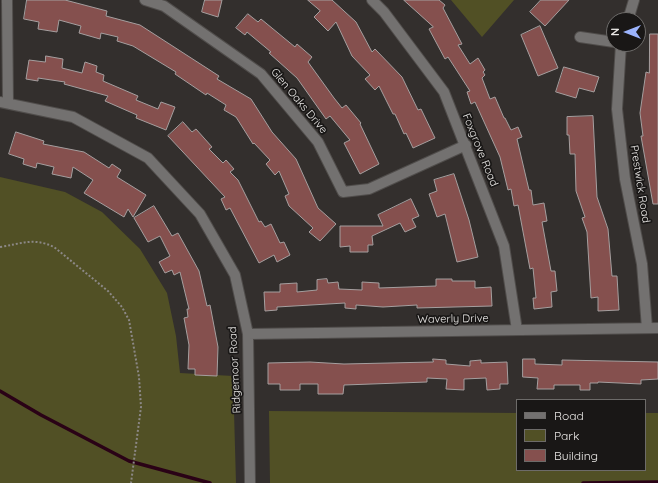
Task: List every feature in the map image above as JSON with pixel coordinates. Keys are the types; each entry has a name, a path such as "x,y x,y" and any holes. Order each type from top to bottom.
{"street":[{"path":"4,102 7,0"},
{"name":"Glen Oaks Drive","path":"145,0 165,3 261,74 318,142 343,192 369,189 466,145"},
{"name":"Foxgrove Road","path":"372,0 384,12 444,92 466,145 504,246 517,330"},
{"path":"630,12 634,0"},
{"path":"580,37 606,41"},
{"name":"Prestwick Road","path":"621,52 617,109 625,179 642,264 647,328"},
{"name":"Ridgemoor Road","path":"4,102 73,117 148,158 200,214 235,275 248,334 250,483"},
{"name":"Waverly Drive","path":"248,334 658,328"}],"path":[{"path":"0,247 26,241 46,243 54,247 108,291 122,306 129,320 141,408 131,483"}],"green space":[{"path":"451,0 514,0 482,37"},
{"path":"0,177 65,192 102,212 140,249 167,293 176,336 180,373 233,376 236,483 0,483"},
{"path":"269,411 516,413 516,471 646,471 646,413 658,413 658,483 270,483"}],"building":[{"path":"27,0 65,0 107,11 106,16 140,25 219,76 217,79 251,99 272,132 296,159 318,208 336,224 320,241 309,232 313,228 289,206 285,196 289,194 279,171 275,175 266,164 270,160 254,143 253,144 236,117 224,110 226,105 207,93 206,95 175,74 176,72 133,46 117,41 118,37 101,33 100,39 79,33 81,26 59,20 57,32 38,29 39,22 24,19"},
{"path":"205,0 222,0 218,17 202,12"},
{"path":"308,0 332,0 356,22 372,52 375,49 402,77 418,110 421,109 435,138 413,148 379,86 375,90 365,79 370,75 352,56 336,22 328,31 314,17 320,11"},
{"path":"404,0 439,0 445,5 443,8 462,44 458,45 470,64 478,58 485,70 483,72 485,75 482,78 490,99 495,97 511,130 518,127 522,137 517,139 529,190 531,190 533,205 544,203 547,221 542,222 551,271 555,271 557,291 551,292 552,307 534,309 533,298 536,298 533,268 530,269 518,205 514,206 511,189 508,190 500,157 475,102 471,104 467,92 470,91 448,57 445,59 429,29 433,27"},
{"path":"541,0 569,0 545,26 530,12"},
{"path":"248,14 258,22 261,19 295,47 297,44 312,57 308,62 334,98 342,108 346,105 361,123 360,124 379,164 360,174 344,143 350,140 330,116 326,119 297,78 269,53 271,52 247,32 245,35 236,28"},
{"path":"540,26 558,68 538,76 521,35"},
{"path":"650,34 658,34 658,204 653,204 641,136 643,136 640,113 646,72 649,73"},
{"path":"46,56 63,59 62,68 82,73 85,62 97,66 96,72 104,75 103,81 138,96 136,100 158,109 161,102 175,107 166,130 136,118 137,115 105,101 108,96 64,84 65,82 38,78 38,81 26,79 29,60 45,62"},
{"path":"564,67 599,77 594,92 579,88 576,98 556,92"},
{"path":"593,116 597,197 608,229 612,276 617,276 619,310 598,311 598,297 591,298 587,232 582,218 585,217 576,191 575,154 570,154 569,135 567,135 567,117"},
{"path":"183,122 192,132 196,129 212,147 209,149 223,163 226,160 234,169 230,172 238,180 259,222 261,221 265,227 271,224 280,243 284,242 290,255 277,262 274,255 259,263 230,208 226,210 221,199 225,197 168,136"},
{"path":"16,132 44,141 43,144 84,152 109,168 112,164 121,170 117,177 146,195 133,217 128,209 124,217 84,193 93,180 73,167 71,178 52,174 54,167 37,163 36,168 23,164 24,159 9,154"},
{"path":"454,174 469,220 478,257 457,262 445,214 437,217 429,194 437,191 434,180"},
{"path":"411,199 419,216 412,219 416,227 405,232 400,223 372,236 373,245 368,245 368,252 350,252 350,246 340,247 340,226 383,226 378,215"},
{"path":"154,206 172,236 178,233 199,271 207,306 210,305 218,347 217,376 195,375 195,369 188,369 189,345 184,318 188,317 187,309 189,309 180,272 174,275 172,270 165,273 159,262 170,256 160,236 148,242 134,218"},
{"path":"327,279 328,283 338,282 339,289 362,290 362,282 379,283 379,288 436,286 436,279 475,281 475,288 491,287 492,306 417,308 417,305 383,307 356,305 356,309 345,308 345,303 277,307 277,310 265,311 264,292 280,292 280,284 297,283 297,292 317,290 317,280"},
{"path":"433,359 446,360 446,364 470,366 470,361 481,360 481,363 507,362 508,384 500,384 500,389 487,390 486,378 464,379 464,390 446,389 447,379 427,378 427,382 344,385 343,394 318,394 318,384 300,384 300,390 280,390 280,384 268,384 268,363 310,362 344,364 433,362"},
{"path":"523,359 535,359 535,364 562,365 562,360 658,362 658,379 641,380 641,384 590,383 590,390 580,390 580,385 554,385 554,389 537,389 538,378 523,377"}],"waterway":[{"path":"0,391 41,415 129,461 210,483"},
{"path":"583,483 658,482"}]}
